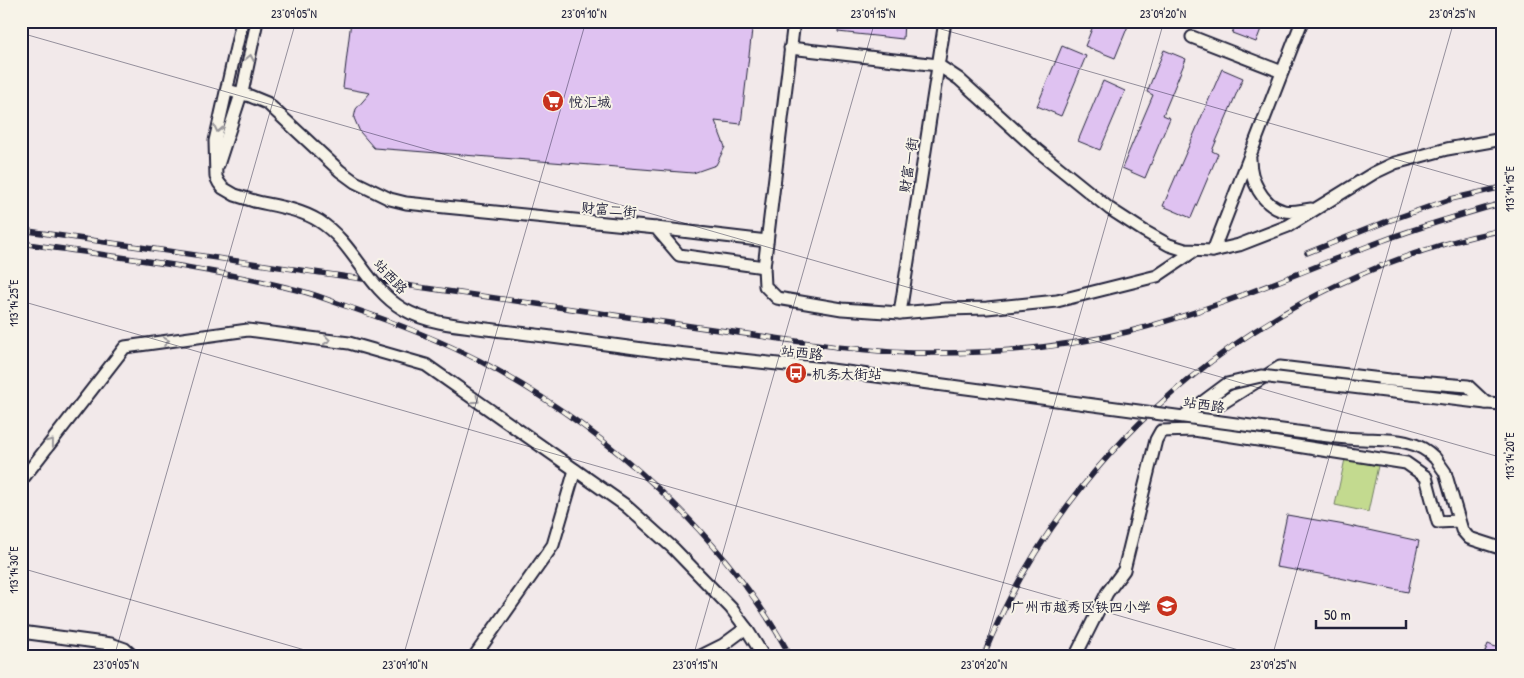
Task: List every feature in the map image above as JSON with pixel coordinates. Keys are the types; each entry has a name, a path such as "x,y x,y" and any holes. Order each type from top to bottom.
{"street":[{"name":"站西路","path":"242,21 215,141 216,177 218,183 235,195 303,213 320,221 346,245 377,286 390,299 402,309 417,316 462,325 658,351 936,384 1312,434 1362,439 1388,438 1410,443 1428,450 1445,472 1462,530 1469,538 1503,549"},
{"path":"217,169 242,94 257,21"},
{"path":"794,21 764,267 765,286 777,298 842,309 900,313 987,308 1057,301 1157,276 1194,251"},
{"name":"财富一街","path":"900,313 945,21"},
{"path":"1212,251 1302,21"},
{"path":"1192,37 1282,72"},
{"path":"790,48 938,65 959,79 1036,150 1110,209 1169,245 1185,250 1212,251 1239,245 1268,235 1288,226 1374,173 1395,163 1447,149 1503,139"},
{"name":"财富二街","path":"228,90 266,103 340,171 355,182 390,199 425,205 767,241"},
{"path":"1250,155 1250,168 1253,180 1266,200 1276,208 1295,212 1318,208"},
{"path":"656,228 679,255 764,267"},
{"path":"21,481 125,347 248,330 349,343 426,365 625,505 673,548 731,608 764,657"},
{"path":"1178,431 1280,367 1390,380 1468,386 1486,403"},
{"path":"1184,416 1227,384 1261,376 1503,404"},
{"path":"1075,657 1107,593 1124,570 1156,440 1161,431 1194,430 1406,463 1426,477 1438,522 1458,521"},
{"path":"474,657 553,546 575,470"},
{"path":"699,657 723,646 746,628"},
{"path":"21,632 111,644 125,649 134,657"}],"green space":[{"path":"1345,459 1378,466 1368,512 1335,505"}],"building":[{"name":"悦汇城","path":"351,21 753,21 741,124 715,121 725,147 716,165 693,173 374,148 360,132 354,118 356,109 370,93 343,88"},
{"path":"839,21 904,21 903,39 838,32"},
{"path":"1095,21 1130,21 1115,58 1085,46"},
{"path":"1237,21 1264,21 1256,42 1232,33"},
{"path":"1062,46 1086,56 1061,116 1037,106"},
{"path":"1164,50 1186,59 1163,115 1170,118 1145,178 1122,168 1153,95 1147,92"},
{"path":"1222,69 1243,78 1212,151 1218,154 1191,218 1163,206"},
{"path":"1103,81 1125,91 1100,150 1078,141"},
{"path":"1287,515 1419,541 1408,592 1276,567"},
{"path":"1488,644 1503,650 1503,657 1483,657"}],"railway":[{"path":"1307,253 1385,222 1451,199 1503,187"},
{"path":"21,230 837,347 896,352 942,353 1022,349 1075,343 1127,332 1193,313 1401,234 1503,203"},
{"path":"983,657 1021,578 1068,505 1125,438 1189,379 1261,327 1337,285 1418,252 1503,230"},
{"path":"21,243 197,269 301,291 399,325 448,345 480,361 572,418 657,487 696,526 731,568 763,611 791,657"}],"place":[{"name":"悦汇城","path":"553,101"},
{"name":"机务大街站","path":"796,373"},
{"name":"广州市越秀区铁四小学","path":"1167,606"}]}
